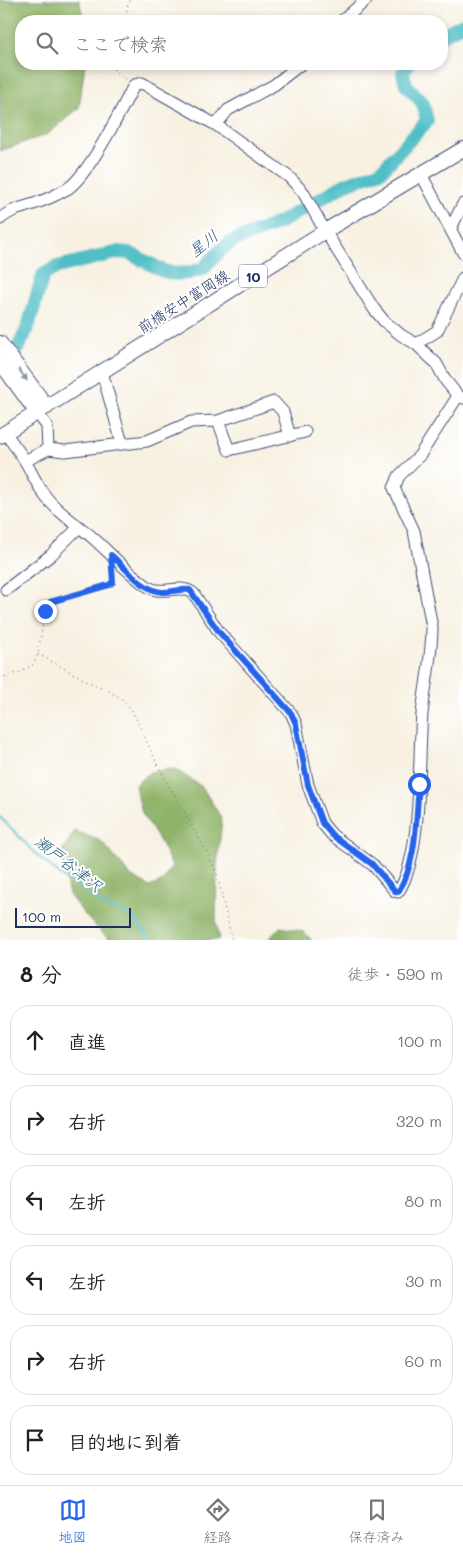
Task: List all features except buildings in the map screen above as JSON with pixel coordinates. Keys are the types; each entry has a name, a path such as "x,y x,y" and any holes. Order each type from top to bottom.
{"main road":[{"name":"前橋安中富岡線","path":"3,435 325,231 463,149"},
{"path":"0,343 42,410"},
{"path":"0,362 42,410"}],"street":[{"path":"349,15 366,0"},
{"path":"216,125 228,110 274,85 293,70"},
{"path":"0,219 19,207 39,202 71,186 79,178 96,152 134,85 142,83 216,125 289,177 303,192 374,309 384,321 416,344 436,363 446,381 460,397 420,455 399,476 394,488 414,531 432,627 422,715 414,835 404,882 398,892 395,891 372,864 332,835 322,823 308,785 296,724 291,713 219,632 194,594 190,590 183,589 161,592 149,588 46,497 25,460 3,435"},
{"path":"420,174 463,253"},
{"path":"451,228 463,204"},
{"path":"416,344 437,331 463,278"},
{"path":"102,372 122,443"},
{"path":"25,460 48,449 65,451 147,441 191,422 218,420 274,402 283,412 290,436"},
{"path":"42,410 47,426 48,449"},
{"path":"218,420 230,450 304,432"},
{"path":"6,590 51,555 79,527"}],"path":[{"path":"126,15 130,0"},
{"path":"114,70 134,85"},
{"path":"0,678 21,672 34,664 38,654 45,611 50,602 109,585 113,582 111,555"},
{"path":"38,654 87,681 108,690 122,699 132,710 160,770 208,854 217,874 232,940"}],"green space":[{"path":"0,0 79,0 83,15 15,15 15,70 84,70 79,108 48,134 0,151"},
{"path":"175,769 202,787 222,819 217,866 216,923 219,940 110,940 89,920 69,895 60,854 75,831 101,841 132,877 150,887 163,881 172,866 161,843 142,813 135,785 150,772"},
{"path":"280,927 302,931 312,940 268,940"}],"waterway":[{"name":"星川","path":"448,32 463,24"},
{"name":"星川","path":"5,366 18,348 28,327 43,275 57,267 119,252 129,253 164,271 175,274 203,269 223,248 233,241 279,223 346,184 381,171 427,121 423,103 406,85 403,73 405,70"},
{"name":"瀬戸谷津沢","path":"0,817 39,857 64,878 82,888 107,907 133,917 151,940"}],"route":[{"path":"45,611 50,602 109,585 113,582 111,555 149,588 161,592 190,590 219,632 291,713 296,724 308,785 316,812 322,823 332,835 372,864 395,891 398,892 404,882 410,859 419,784"}]}
